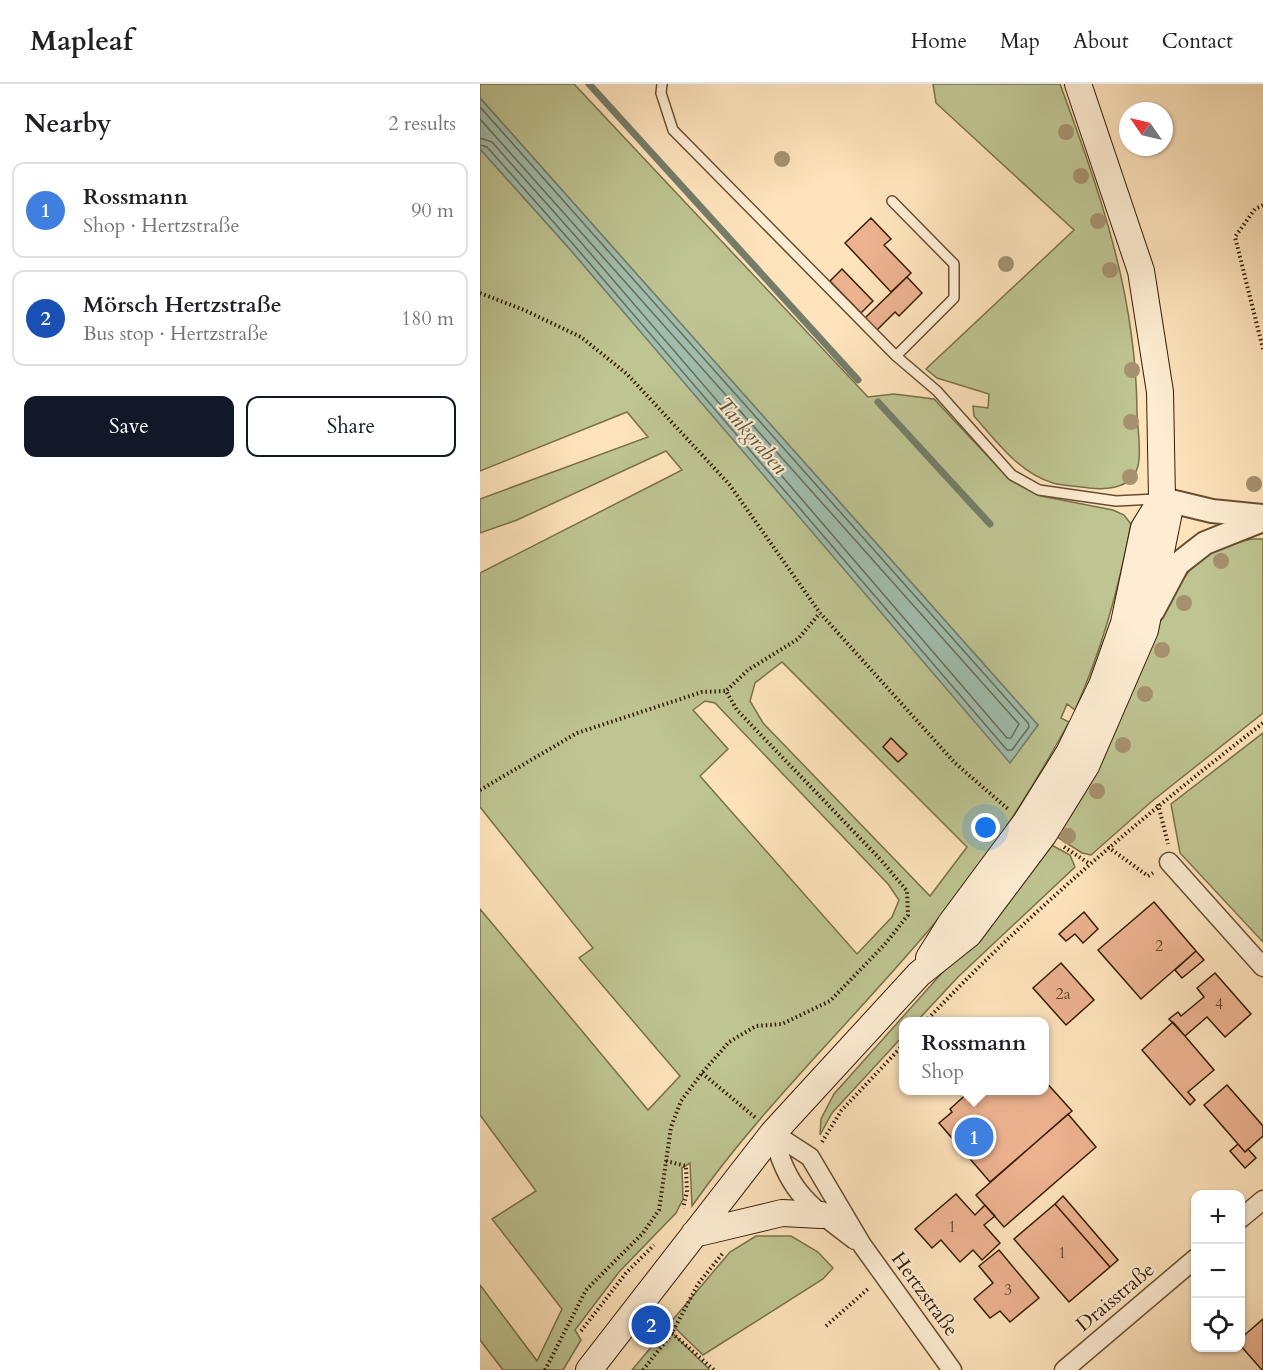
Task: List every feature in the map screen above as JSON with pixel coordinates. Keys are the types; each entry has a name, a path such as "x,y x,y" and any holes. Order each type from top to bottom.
{"main road":[{"path":"589,1370 686,1224 919,974 969,934 1044,834 1086,766 1145,626 1169,512 1162,498 1160,392 1141,271 1078,84"},
{"path":"919,974 951,922 1026,822 1069,753 1102,685 1124,622 1144,528 1162,498"},
{"path":"686,1224 782,1213 822,1215"}],"street":[{"path":"1162,498 1212,511 1263,518"},
{"path":"1145,626 1178,564 1205,543 1263,518"},
{"path":"1169,862 1263,967"},
{"name":"Hertzstraße","path":"773,1133 788,1179 822,1215 862,1245"},
{"name":"Hertzstraße","path":"773,1133 810,1157 862,1245 952,1370"},
{"path":"1245,1216 1263,1200"},
{"name":"Draisstraße","path":"1064,1370 1191,1262"}],"lane":[{"path":"662,84 661,93 673,130 896,356 938,391 1012,475 1039,490 1116,501 1162,498"},
{"path":"892,201 954,264 954,298 896,356"}],"path":[{"path":"1263,205 1255,209 1235,237 1263,349"},
{"path":"480,292 581,337 627,374 729,484 820,613 956,763 1001,805 1026,822"},
{"path":"480,790 577,733 702,692 726,691 748,670 798,639 820,613"},
{"path":"545,1370 586,1290 642,1233 659,1210 670,1128 681,1101 702,1073 729,1042 756,1026 782,1024 830,1001 886,943 908,915 906,891 881,860 737,710 726,691"},
{"path":"930,1017 986,957 1108,847 1158,804 1263,723"},
{"path":"1108,847 1148,876 1169,862 1168,837 1158,804"},
{"path":"702,1073 773,1133"},
{"path":"666,1161 686,1166 687,1192 683,1208 686,1224"},
{"path":"581,1331 626,1273 657,1242"},
{"path":"826,1326 883,1275"},
{"path":"672,1333 714,1370"}],"green space":[{"path":"480,84 574,84 868,397 894,394 934,399 1010,480 1041,496 1113,510 1124,515 1131,524 1109,618 1085,687 1075,710 1067,704 1061,718 1069,722 995,844 944,912 751,1130 692,1206 690,1163 682,1168 683,1199 676,1213 619,1272 575,1330 581,1340 563,1370 503,1370 480,1340 480,1285 537,1361 562,1309 492,1219 536,1191 480,1115 480,909 648,1110 680,1076 579,958 593,948 480,807 480,573 682,470 666,451 517,520 480,533 480,499 648,437 627,412 480,471 480,149 568,247 1010,762 1038,725 480,98","holes":["782,662 967,847 930,896 763,723 750,701 755,683","705,701 715,703 888,884 899,900 892,917 857,954 700,776 728,749 693,710"]},
{"path":"933,84 1060,84 1102,204 1123,284 1130,325 1140,453 1135,473 1125,483 1111,488 1089,488 1053,483 1029,472 1000,446 974,416 973,406 988,408 989,394 937,378 926,369 1074,230 936,103"},
{"path":"1252,539 1263,539 1263,713 1151,802 1091,855 1082,853 1051,833 1176,589 1193,566 1207,553"},
{"path":"1263,733 1263,942 1180,853 1171,804"},
{"path":"1046,842 1070,855 1075,867 958,977 921,1017 903,1017 982,928"},
{"path":"899,1021 899,1040 832,1113 820,1135 821,1119 834,1094"},
{"path":"756,1236 791,1236 818,1252 833,1268 823,1279 703,1355 670,1323 730,1252"},
{"path":"667,1328 709,1369 708,1370 632,1370"}],"water":[{"name":"Tankgraben","path":"480,98 1038,725 1010,763 568,247 480,149"}],"building":[{"path":"871,218 891,239 884,245 911,273 891,292 845,243"},
{"path":"842,269 873,301 861,313 830,281"},
{"path":"907,277 922,293 899,316 895,312 876,331 864,319"},
{"path":"891,738 907,754 898,762 883,747"},
{"path":"1154,902 1196,951 1141,999 1098,950"},
{"path":"1084,912 1098,929 1083,943 1075,934 1066,941 1059,934"},
{"path":"1196,951 1204,960 1182,978 1175,970"},
{"path":"1061,963 1094,1000 1066,1025 1033,988"},
{"path":"1215,973 1251,1014 1225,1037 1207,1017 1185,1036 1169,1019 1178,1012 1181,1016 1204,997 1197,988"},
{"path":"1173,1022 1214,1070 1188,1092 1195,1100 1190,1105 1142,1050"},
{"path":"1227,1085 1263,1126 1263,1136 1245,1152 1204,1105"},
{"path":"1049,1086 1072,1111 990,1182 939,1123 952,1112 950,1109 965,1095 1049,1095"},
{"path":"1068,1114 1096,1147 1004,1227 976,1195"},
{"path":"1238,1144 1245,1152 1248,1149 1256,1158 1245,1168 1230,1151"},
{"path":"956,1194 975,1215 985,1205 995,1216 984,1225 1000,1243 982,1260 973,1250 960,1262 941,1240 932,1248 915,1229"},
{"path":"1063,1196 1118,1260 1110,1267 1055,1204"},
{"path":"1055,1204 1110,1267 1069,1302 1014,1239"},
{"path":"999,1250 1039,1298 1010,1322 1000,1311 990,1318 974,1299 993,1283 979,1266"},
{"path":"1263,1319 1263,1370 1245,1351 1245,1335"}],"waterway":[{"path":"589,84 858,380"},
{"path":"878,402 990,524"}],"place":[{"name":"Rossmann","path":"974,1137"},
{"name":"Mörsch Hertzstraße","path":"651,1325"}]}
